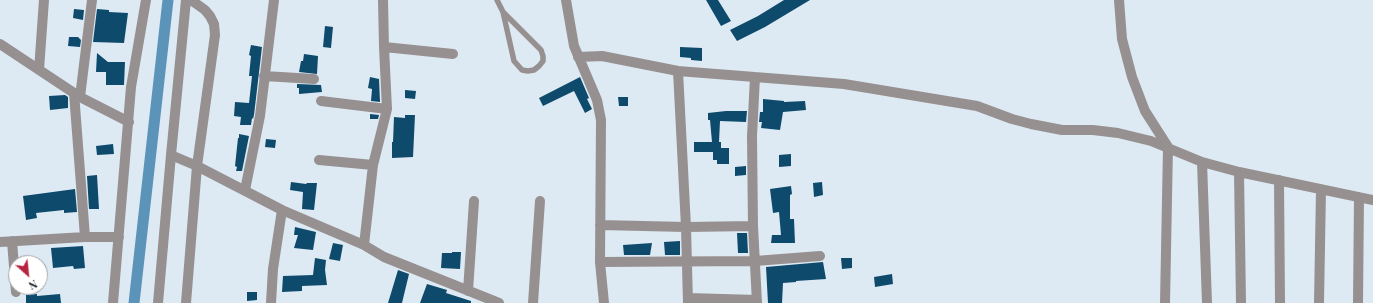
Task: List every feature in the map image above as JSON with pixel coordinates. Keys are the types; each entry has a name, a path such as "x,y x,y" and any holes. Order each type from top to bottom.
{"street":[{"path":"39,70 44,0"},
{"path":"85,236 77,95 92,0"},
{"path":"113,303 131,87 146,0"},
{"path":"158,303 186,0"},
{"path":"186,303 196,166 215,35 214,24 210,16 191,0"},
{"path":"246,190 260,116 274,0"},
{"path":"364,245 373,165 387,109 384,47 384,0"},
{"path":"566,0 574,46 597,100 601,120 600,262 604,303"},
{"path":"1119,0 1122,39 1132,77 1145,111 1168,147 1165,303"},
{"path":"0,44 77,95 129,122"},
{"path":"384,47 453,54"},
{"path":"578,57 613,57 678,71 844,84 961,103 984,108 1012,119 1062,130 1093,130 1118,133 1150,141 1202,162 1239,172 1373,200"},
{"path":"678,71 688,262 688,301 757,301 753,226 752,136 755,77"},
{"path":"264,76 314,79"},
{"path":"321,101 387,109"},
{"path":"171,155 246,190 282,210 364,245 384,257 499,303"},
{"path":"319,160 373,165"},
{"path":"1202,162 1207,303"},
{"path":"1239,172 1241,303"},
{"path":"1279,180 1280,303"},
{"path":"1319,303 1321,189"},
{"path":"1358,197 1358,303"},
{"path":"468,291 474,201"},
{"path":"534,303 540,201"},
{"path":"272,303 273,270 282,210"},
{"path":"600,225 686,227 753,226"},
{"path":"0,242 85,236 119,237"},
{"path":"12,240 13,255"},
{"path":"600,262 755,261 820,256"}],"lane":[{"path":"497,0 503,12 514,61 522,70 534,70 543,61 541,50 503,12"}],"building":[{"path":"706,0 718,0 731,21 721,26"},
{"path":"784,0 810,0 765,27 737,41 730,30 758,16"},
{"path":"74,9 84,10 83,20 73,18"},
{"path":"97,9 109,10 109,12 128,13 124,43 93,42"},
{"path":"325,26 333,27 331,48 323,47"},
{"path":"69,37 78,37 81,40 80,47 68,46"},
{"path":"251,45 262,47 254,115 251,125 240,125 241,117 234,116 235,102 249,103 252,76 249,76 251,56 249,55"},
{"path":"680,47 702,48 702,61 680,57"},
{"path":"97,53 108,62 125,62 124,85 106,85 106,72 96,72"},
{"path":"304,54 318,56 317,74 299,72"},
{"path":"370,77 379,79 380,102 371,101 372,89 368,88"},
{"path":"580,77 592,109 585,113 574,91 543,106 539,98"},
{"path":"297,84 321,85 322,92 299,94"},
{"path":"405,90 416,91 415,99 405,98"},
{"path":"65,95 68,97 68,108 50,110 49,96"},
{"path":"618,97 628,97 628,106 619,106"},
{"path":"763,99 784,102 805,101 806,110 783,112 780,130 761,128 762,122 759,122 760,112 763,112"},
{"path":"747,111 746,122 720,121 719,142 721,142 721,148 729,148 729,164 717,164 717,160 713,160 713,152 694,152 694,142 712,142 708,113"},
{"path":"370,114 379,115 378,119 370,119"},
{"path":"405,115 415,115 413,157 392,158 394,117 405,118"},
{"path":"239,134 249,136 242,171 236,171 237,167 235,166"},
{"path":"266,139 276,140 275,148 265,147"},
{"path":"113,144 114,154 97,155 96,146"},
{"path":"791,154 791,166 779,167 779,155"},
{"path":"746,166 746,175 735,176 735,167"},
{"path":"97,175 99,209 89,209 87,176"},
{"path":"291,182 306,184 317,183 314,210 302,209 303,192 290,190"},
{"path":"822,182 823,195 814,197 813,183"},
{"path":"791,186 792,194 790,195 790,219 794,219 795,243 771,243 772,235 781,235 779,212 773,213 770,189"},
{"path":"75,189 77,212 64,213 64,210 36,213 37,218 26,220 23,196"},
{"path":"295,227 316,232 313,250 294,248 298,235 294,235"},
{"path":"737,233 747,233 748,253 738,253"},
{"path":"680,241 680,255 665,255 664,242"},
{"path":"333,243 343,245 340,261 329,259"},
{"path":"652,243 650,255 624,255 623,245"},
{"path":"83,246 85,268 74,269 73,266 53,268 51,248"},
{"path":"461,252 460,269 441,268 442,253"},
{"path":"315,258 326,260 325,270 327,285 302,286 302,291 282,292 283,276 313,275"},
{"path":"841,258 852,258 852,268 842,269"},
{"path":"823,262 826,279 783,283 782,303 768,303 766,267"},
{"path":"398,270 409,274 402,303 388,303"},
{"path":"892,274 893,284 875,287 874,277"},
{"path":"427,284 447,290 446,293 471,301 471,303 420,303"},
{"path":"247,292 257,292 257,300 247,301"},
{"path":"60,294 61,303 26,303 26,295 37,296"}],"waterway":[{"path":"134,303 168,0"}]}
